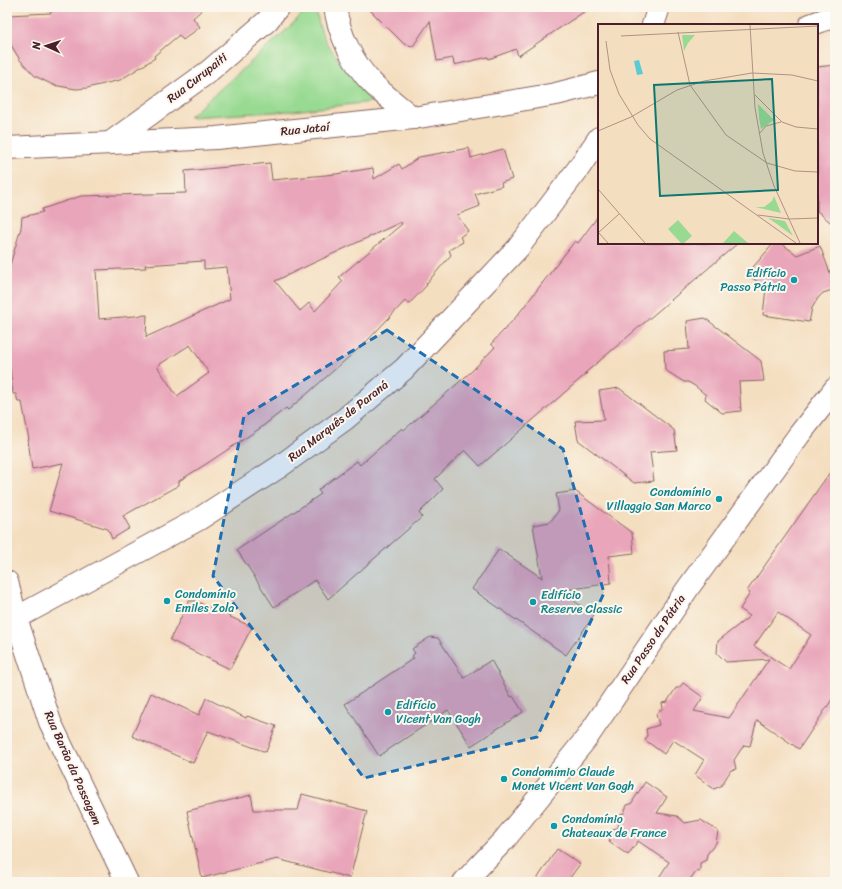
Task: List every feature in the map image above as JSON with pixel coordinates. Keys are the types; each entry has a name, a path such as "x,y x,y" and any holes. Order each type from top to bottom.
{"street":[{"name":"Rua Curupaiti","path":"110,143 208,72 267,21 278,7"},
{"path":"335,7 343,35 356,62 372,83 413,118"},
{"path":"653,24 659,7"},
{"path":"813,24 835,16"},
{"name":"Rua Jataí","path":"7,148 216,138 413,118 556,94 598,83"},
{"name":"Rua Marquês de Paraná","path":"12,620 199,519 279,467 344,419 404,369 518,248 578,169 598,139"},
{"name":"Rua Passo da Pátria","path":"464,882 505,839 586,739 688,588 799,435 835,389"},
{"name":"Rua Barão da Passagem","path":"7,582 12,620 50,722 127,882"}],"highlighted area":[{"path":"387,330 563,449 604,593 537,737 364,778 213,576 244,416"}],"green space":[{"path":"310,7 316,7 320,28 330,48 350,72 380,101 293,111 189,117 283,33"}],"building":[{"path":"52,7 205,7 193,18 200,27 183,40 179,35 154,56 155,58 120,80 87,88 76,89 53,85 35,76 20,60 11,45 7,28 7,15 51,13"},
{"path":"367,7 591,7 518,56 516,49 489,59 488,57 454,65 453,58 437,61 430,21 413,46 404,44"},
{"path":"835,65 835,226 818,212 818,67"},
{"path":"469,148 471,158 503,149 512,179 501,183 502,186 475,194 480,206 457,215 468,231 460,237 463,242 449,250 451,255 426,284 427,285 409,304 405,301 366,342 288,410 286,408 259,429 179,481 179,485 123,516 130,528 112,539 108,529 49,511 63,463 32,469 29,440 22,402 18,402 16,394 13,394 10,368 7,369 7,303 9,303 7,275 21,228 22,217 43,212 42,209 81,196 186,193 185,171 270,163 272,180 336,174 373,168 374,179 399,164 402,169 419,157","holes":["401,222 402,224 339,277 343,281 315,311 309,303 300,311 275,281","204,261 204,269 227,267 230,299 146,337 147,315 99,319 96,270 146,268 145,265","190,345 209,373 177,396 157,366"]},
{"path":"598,216 598,244 737,244 584,374 587,373 480,466 465,450 435,479 443,489 419,513 422,517 328,599 315,580 274,607 237,550 321,494 318,490 357,461 360,465 402,428 404,430 472,371 495,347 491,344 516,317 575,241 578,243"},
{"name":"Edifício Passo Pátria","path":"773,244 782,244 797,255 820,246 835,289 823,293 818,298 812,308 809,322 763,315 766,288 747,274"},
{"path":"705,318 761,361 764,381 739,382 741,411 722,413 705,399 706,395 695,386 688,382 684,382 665,370 664,351 689,349 687,321"},
{"path":"619,388 674,430 677,450 650,452 654,481 634,483 578,440 575,421 604,420 599,391"},
{"path":"835,465 835,695 799,749 757,720 750,746 744,745 734,760 736,769 731,770 721,786 714,789 695,775 704,760 673,740 664,754 645,740 647,735 646,729 659,725 656,714 663,708 662,703 667,702 676,688 679,688 683,683 703,697 694,711 729,718 769,659 726,662 717,653 718,641 750,616 740,609 750,593 747,591","holes":["778,612 811,635 789,669 754,646"]},
{"path":"575,491 632,533 634,553 609,556 611,583 560,591 594,615 566,655 472,589 499,549 542,578 533,525 550,522 559,510 556,494"},
{"path":"189,601 196,601 252,627 230,669 170,640"},
{"path":"430,637 438,638 464,678 491,660 511,697 513,696 523,712 471,746 448,710 379,756 345,704 414,658 412,656 415,653 412,649"},
{"path":"151,693 199,715 206,698 246,718 247,716 276,726 266,752 208,731 193,763 132,736"},
{"path":"645,782 667,797 657,813 677,816 685,823 701,820 718,831 716,843 707,854 706,860 700,863 700,870 696,871 688,882 656,882 669,862 638,841 628,855 609,842 613,829 618,828 621,814 624,813 627,805 631,804"},
{"path":"302,794 367,811 350,878 277,859 202,878 187,811 251,795 254,810 298,810"},
{"path":"557,849 580,864 567,882 535,882"}],"place":[{"name":"Edifício Passo Pátria","path":"794,280"},
{"name":"Condomínio Villaggio San Marco","path":"719,499"},
{"name":"Condomínio Emiles Zola","path":"167,601"},
{"name":"Edifício Reserve Classic","path":"533,602"},
{"name":"Edifício Vicent Van Gogh","path":"388,712"},
{"name":"Condomímio Claude Monet Vicent Van Gogh","path":"504,779"},
{"name":"Condomínio Chateaux de France","path":"554,826"}]}
